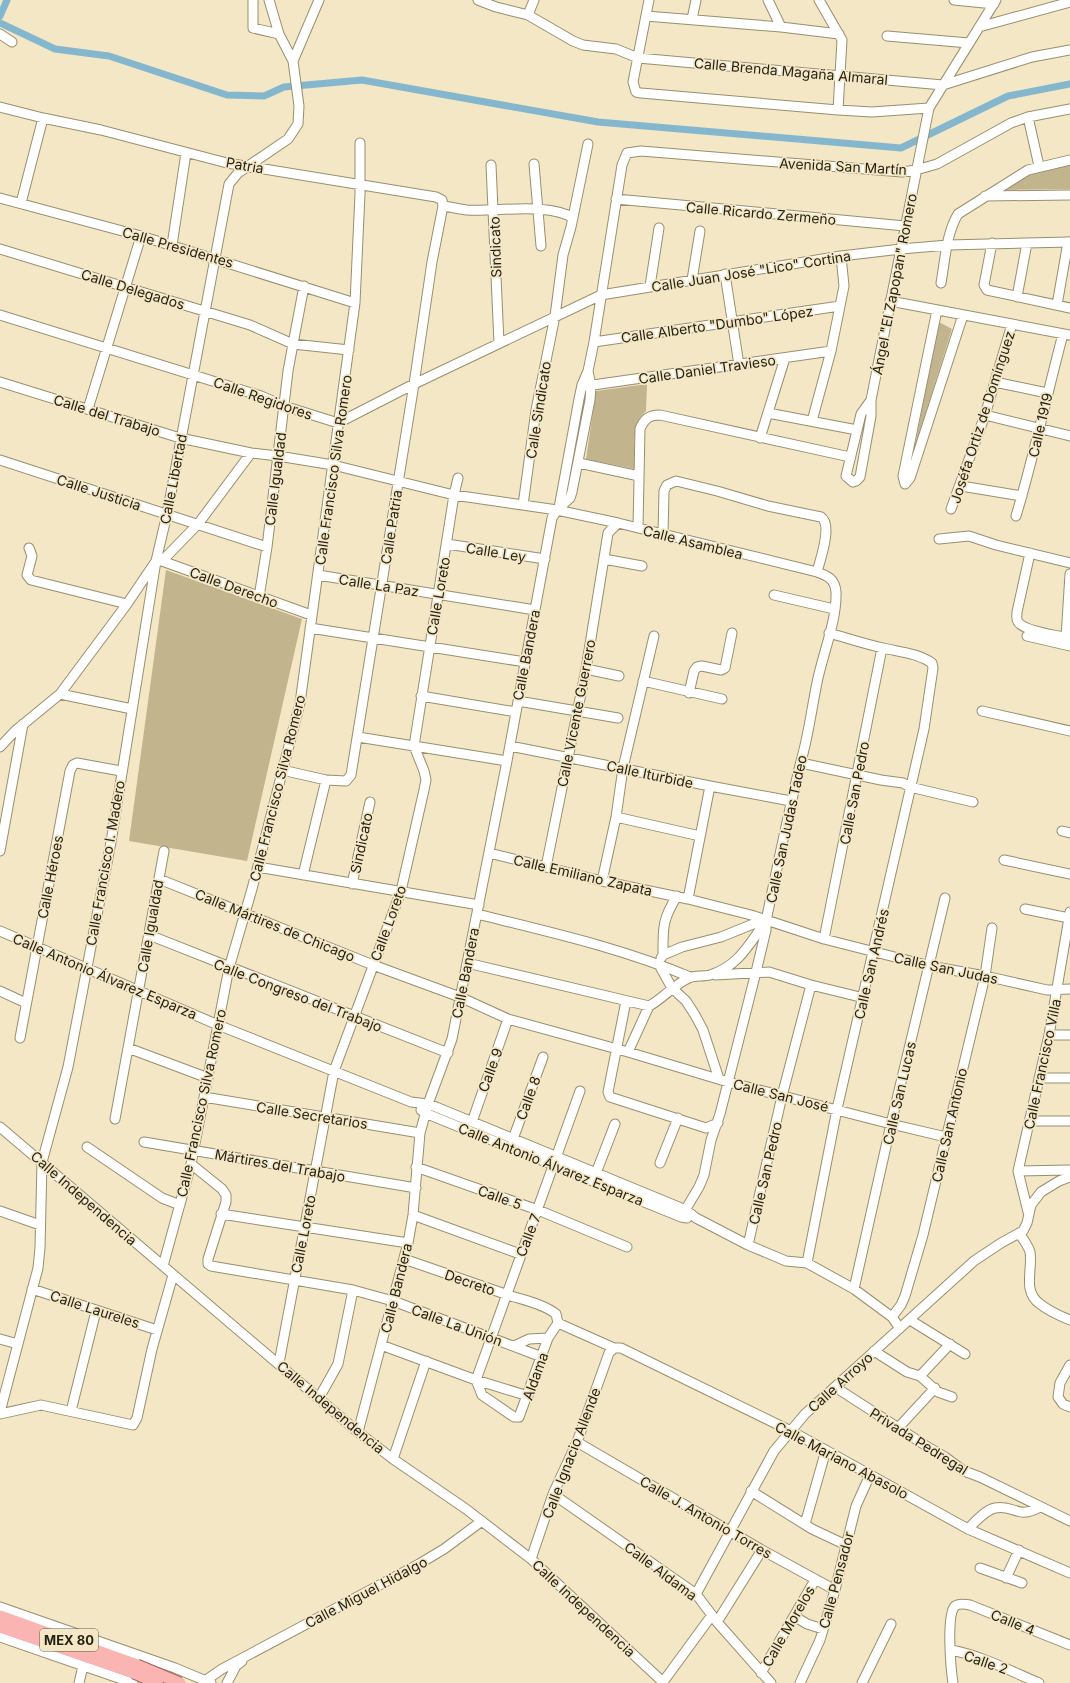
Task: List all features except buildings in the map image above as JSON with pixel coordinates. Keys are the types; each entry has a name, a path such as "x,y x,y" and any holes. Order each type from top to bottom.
{"main road":[{"name":"MEX 80","path":"0,1616 157,1683"},
{"name":"MEX 80","path":"0,1627 135,1674 180,1683"}],"street":[{"path":"253,0 253,28 279,34"},
{"path":"269,0 279,34 294,66"},
{"path":"294,66 319,0"},
{"name":"Calle Brenda Magaña Almaral","path":"478,0 496,7 528,15 573,42 583,45 607,46 638,58 943,85"},
{"path":"528,15 534,0"},
{"path":"692,19 696,0"},
{"path":"768,0 781,26"},
{"path":"954,0 995,2"},
{"path":"646,1 646,16 633,82 634,89 642,93 872,112 929,108"},
{"path":"822,1 839,34 842,46 838,110"},
{"name":"Ángel \"El Zapopan\" Romero","path":"871,400 861,414 850,457 846,476 852,482 856,481 860,477 871,416 871,400 929,108 995,2"},
{"path":"979,27 1070,2"},
{"path":"646,16 781,26 839,34"},
{"path":"0,34 12,42"},
{"path":"887,36 969,43"},
{"path":"943,85 1032,57 1070,50"},
{"name":"Calle Libertad","path":"0,747 23,724 60,694 159,561 180,438 229,184 233,178 288,139 298,124 298,101 294,66"},
{"name":"Patria","path":"0,107 101,130 186,153 248,167 436,197 442,200 443,206"},
{"name":"Avenida San Martín","path":"616,199 622,165 628,153 641,151 892,172 916,170 938,164 1011,123 1028,117 1070,109"},
{"path":"1028,117 1039,166"},
{"path":"21,203 43,118"},
{"name":"Calle Francisco Silva Romero","path":"163,1266 191,1164 229,968 258,867 300,703 355,303 360,184 360,143"},
{"name":"Calle Sindicato","path":"523,505 536,410 555,316 563,255 573,218 588,144"},
{"path":"172,245 186,153"},
{"path":"941,283 953,224 958,214 1028,170 1039,166 1070,160"},
{"path":"534,164 541,246"},
{"path":"443,206 468,210 494,209 491,165"},
{"path":"985,196 1070,195"},
{"name":"Calle Presidentes","path":"0,198 172,245 355,303"},
{"path":"558,509 570,498 579,463 588,371 594,342 616,199"},
{"name":"Calle Ricardo Zermeño","path":"616,199 905,226"},
{"name":"Calle Patria","path":"282,770 326,780 343,781 350,778 358,737 432,262 443,206"},
{"name":"Sindicato","path":"499,342 494,209 556,210 573,218"},
{"path":"650,286 659,228"},
{"path":"692,280 700,231"},
{"path":"88,409 141,236"},
{"path":"1057,305 1069,242"},
{"name":"Calle Juan José \"Lico\" Cortina","path":"601,294 841,256 900,249 992,243 1069,242"},
{"path":"992,243 984,288 990,291 1070,308"},
{"path":"1017,297 1027,243"},
{"name":"Calle Delegados","path":"0,249 126,286 265,331 293,344"},
{"path":"812,421 831,352 840,306 844,281 841,256"},
{"path":"725,274 739,365"},
{"name":"Calle Igualdad","path":"259,597 267,547 288,371 304,286"},
{"path":"338,423 499,342 601,294"},
{"path":"890,301 1066,335"},
{"name":"Calle Alberto \"Dumbo\" López","path":"594,342 840,306"},
{"path":"937,310 903,476 905,484 910,478 963,315"},
{"name":"Calle Regidores","path":"0,315 261,396 284,406 338,423"},
{"name":"Joséfa Ortiz de Domínguez","path":"952,509 985,416 1012,324"},
{"name":"Calle 1919","path":"1016,516 1040,428 1047,394 1066,335"},
{"path":"293,344 349,350"},
{"name":"Calle Daniel Travieso","path":"587,386 831,352"},
{"path":"760,438 785,358"},
{"name":"Calle del Trabajo","path":"0,382 180,438 251,454 278,456 333,465"},
{"path":"995,382 1047,394"},
{"path":"558,509 587,386"},
{"path":"768,413 857,430"},
{"path":"638,528 640,429 642,423 652,415 660,415 850,457"},
{"path":"985,416 1070,436"},
{"path":"159,561 198,524 251,454"},
{"name":"Calle Justicia","path":"0,460 267,547"},
{"path":"579,463 639,476"},
{"name":"Calle Asamblea","path":"333,465 454,495 558,509 829,576"},
{"name":"Calle Loreto","path":"279,1364 334,1072 401,891 426,780 414,746 429,647 458,478"},
{"path":"663,534 664,491 667,485 676,481 717,491 768,506 822,517 827,526 817,572"},
{"path":"961,486 1022,496"},
{"name":"Calle Bandera","path":"358,1432 408,1243 416,1188 416,1167 420,1133 428,1104 448,1053 510,746 552,518 558,509"},
{"name":"Calle Vicente Guerrero","path":"546,867 586,669 608,533 618,523"},
{"path":"939,539 969,536 1070,563"},
{"name":"Calle Ley","path":"447,544 545,560"},
{"path":"29,548 32,556 27,575 31,580 127,604"},
{"path":"1030,553 1017,612 1018,622 1022,625 1038,631 1068,638 1070,574"},
{"path":"604,559 642,566"},
{"name":"Calle Derecho","path":"159,561 311,615"},
{"name":"Calle Francisco I. Madero","path":"0,1413 38,1268 40,1248 42,1162 68,1067 111,842 121,771 159,561"},
{"name":"Calle La Paz","path":"318,575 535,610"},
{"name":"Calle San Judas Tadeo","path":"684,1214 704,1175 711,1140 718,1123 723,1081 756,972 766,930 764,921 801,762 818,677 834,609 836,591 834,581 829,576"},
{"path":"774,595 834,609"},
{"path":"310,628 525,662"},
{"path":"689,693 694,671 697,667 702,666 721,670 725,668 732,633"},
{"path":"829,633 882,648"},
{"path":"602,881 616,817 623,768 654,636"},
{"path":"1027,636 1070,646"},
{"name":"Calle San Andrés","path":"807,1263 837,1109 864,998 924,728 931,690 932,663 923,657 914,654 882,648"},
{"name":"Calle San Pedro","path":"824,938 882,648"},
{"path":"586,669 619,676"},
{"path":"643,681 689,693 722,699"},
{"path":"60,694 132,709"},
{"path":"421,696 516,712"},
{"path":"518,701 618,718"},
{"path":"982,711 1070,731"},
{"path":"0,851 23,724"},
{"path":"358,737 507,761"},
{"name":"Calle Iturbide","path":"510,746 791,801"},
{"path":"801,762 881,780 903,783 973,802"},
{"name":"Calle Héroes","path":"20,1038 71,767 73,765 80,764 121,771"},
{"path":"304,875 326,780"},
{"path":"688,898 710,786"},
{"name":"Sindicato","path":"352,884 370,802"},
{"path":"616,817 700,836"},
{"name":"Calle Igualdad","path":"115,1119 164,851"},
{"name":"Calle Emiliano Zapata","path":"489,853 602,881 688,898"},
{"path":"1004,860 1070,874"},
{"path":"258,867 352,884 401,891 478,909 622,952 660,959 690,977"},
{"name":"Calle Mártires de Chicago","path":"159,879 373,965 460,997 508,1019 617,1049"},
{"path":"677,896 667,911 663,925 660,959 672,988 686,1001 703,1030 723,1081"},
{"name":"Calle San Judas","path":"688,898 824,938 930,966 985,976 1046,990 1057,988 1070,989"},
{"name":"Calle San Lucas","path":"854,1290 891,1124 930,966 945,898"},
{"path":"1025,910 1069,915"},
{"name":"Calle Francisco Villa","path":"1028,1214 1018,1172 1049,1035 1069,915"},
{"path":"660,959 682,947 721,937 764,921"},
{"path":"709,976 733,964 740,957 764,921"},
{"name":"Calle San Antonio","path":"892,1317 901,1305 909,1284 923,1235 985,976 992,928"},
{"name":"Calle Antonio Álvarez Esparza","path":"0,931 218,1025 411,1102 428,1104 513,1139 554,1161 596,1173 684,1214"},
{"name":"Calle Congreso del Trabajo","path":"149,935 229,968 448,1053"},
{"path":"467,963 649,1006"},
{"path":"628,1052 649,1006 659,1000 672,988 690,977 769,972 864,998"},
{"name":"Calle San Pedro","path":"748,1245 782,1096 811,984"},
{"path":"0,991 26,1003"},
{"path":"629,1001 608,1092 610,1097 706,1128 718,1123"},
{"name":"Calle 9","path":"472,1122 508,1019"},
{"path":"1049,1035 1070,1035"},
{"path":"128,1048 208,1078"},
{"name":"Calle San José","path":"617,1049 723,1081 891,1124 946,1136"},
{"name":"Calle 8","path":"513,1139 543,1057"},
{"path":"1039,1078 1070,1078"},
{"name":"Calle 7","path":"476,1380 490,1337 507,1295 520,1254 538,1210 554,1161 580,1091"},
{"name":"Calle Secretarios","path":"204,1098 420,1133"},
{"name":"Calle Antonio Álvarez Esparza","path":"411,1102 425,1113 554,1161 696,1218 748,1245 786,1261 807,1263"},
{"path":"660,1163 678,1118"},
{"path":"1030,1121 1070,1121"},
{"path":"596,1173 615,1124"},
{"name":"Calle Independencia","path":"0,1127 358,1432 393,1459 482,1521 532,1559 664,1682"},
{"path":"706,1128 711,1140"},
{"name":"Mártires del Trabajo","path":"144,1142 416,1188"},
{"path":"87,1147 162,1198 180,1206"},
{"path":"191,1164 226,1195 226,1202 221,1214 408,1243"},
{"name":"Calle 5","path":"416,1167 538,1210 627,1247"},
{"path":"1018,1172 1070,1170"},
{"path":"1070,1177 1059,1181 1040,1192 1031,1205 1025,1228 1019,1234 1030,1250 1031,1261 1029,1283 1033,1298 1045,1308 1070,1320"},
{"path":"0,1211 40,1225"},
{"name":"Calle La Unión","path":"221,1214 208,1259 208,1264 214,1267 353,1290 393,1301 542,1357"},
{"path":"413,1215 520,1254"},
{"name":"Calle Arroyo","path":"696,1594 774,1451 805,1414 974,1261 1001,1242 1019,1234"},
{"name":"Decreto","path":"404,1259 537,1305 556,1314 558,1323"},
{"path":"807,1263 854,1290 892,1317 899,1328"},
{"path":"0,1413 41,1405 132,1425 137,1418 157,1330 173,1274"},
{"name":"Calle Laureles","path":"32,1289 157,1330"},
{"path":"319,1398 338,1364 353,1290"},
{"path":"71,1411 96,1311"},
{"path":"910,1320 966,1354"},
{"name":"Aldama","path":"476,1380 482,1395 517,1418 521,1415 548,1338 558,1323"},
{"name":"Calle Mariano Abasolo","path":"558,1323 614,1348 622,1348 791,1431 968,1529 1070,1573"},
{"path":"514,1346 529,1339 548,1338"},
{"path":"0,1339 18,1344"},
{"path":"920,1376 950,1344"},
{"path":"381,1345 476,1380 528,1396"},
{"name":"Calle Ignacio Allende","path":"532,1559 553,1494 577,1442 609,1353 614,1348"},
{"path":"874,1351 907,1372 920,1376 938,1392 952,1397"},
{"path":"393,1459 426,1361"},
{"path":"1070,1365 1060,1383 1058,1397 1063,1404 1070,1408"},
{"name":"Privada Pedregal","path":"835,1387 945,1457 964,1471 980,1477 1040,1507 1070,1520"},
{"path":"898,1428 935,1388"},
{"name":"Calle J. Antonio Torres","path":"577,1442 762,1550 835,1590"},
{"path":"805,1524 826,1450"},
{"name":"Calle Pensador","path":"800,1683 817,1648 835,1590 856,1506 870,1475"},
{"path":"751,1491 805,1524 846,1545"},
{"name":"Calle Aldama","path":"553,1494 696,1594 714,1619 771,1683"},
{"path":"968,1529 991,1510 996,1508 1022,1513 1033,1511 1040,1507"},
{"name":"Calle Miguel Hidalgo","path":"207,1682 222,1669 419,1564 444,1549 482,1521"},
{"path":"664,1682 714,1619 762,1550"},
{"path":"1006,1578 1018,1550"},
{"path":"980,1568 1022,1583"},
{"name":"Calle Morelos","path":"761,1673 815,1580"},
{"name":"Calle 4","path":"955,1606 962,1604 970,1605 1070,1645"},
{"path":"0,1606 152,1660 207,1682"},
{"name":"Calle 2","path":"955,1606 952,1611 949,1625 951,1650 968,1654 1004,1667 1038,1683"},
{"path":"794,1616 807,1624 823,1629"},
{"path":"862,1683 891,1624"},
{"path":"0,1637 83,1666 135,1674"},
{"path":"951,1650 953,1683"},
{"name":"Calle Miguel Hidalgo","path":"227,1683 236,1666 247,1656"},
{"path":"148,1683 154,1679 157,1671 156,1664 152,1660"},
{"path":"79,1683 83,1666"}],"shaded area":[{"path":"1070,165 1070,189 1005,190 1037,171"},
{"path":"939,322 952,329 915,446"},
{"path":"647,384 646,411 641,417 635,430 635,469 586,459 596,391"},
{"path":"166,570 302,619 247,861 129,841"}],"waterway":[{"path":"0,16 7,0"},
{"path":"0,23 55,49 109,56 227,95 264,96 284,87 362,80 598,122 901,148 1008,96 1070,84"}]}
